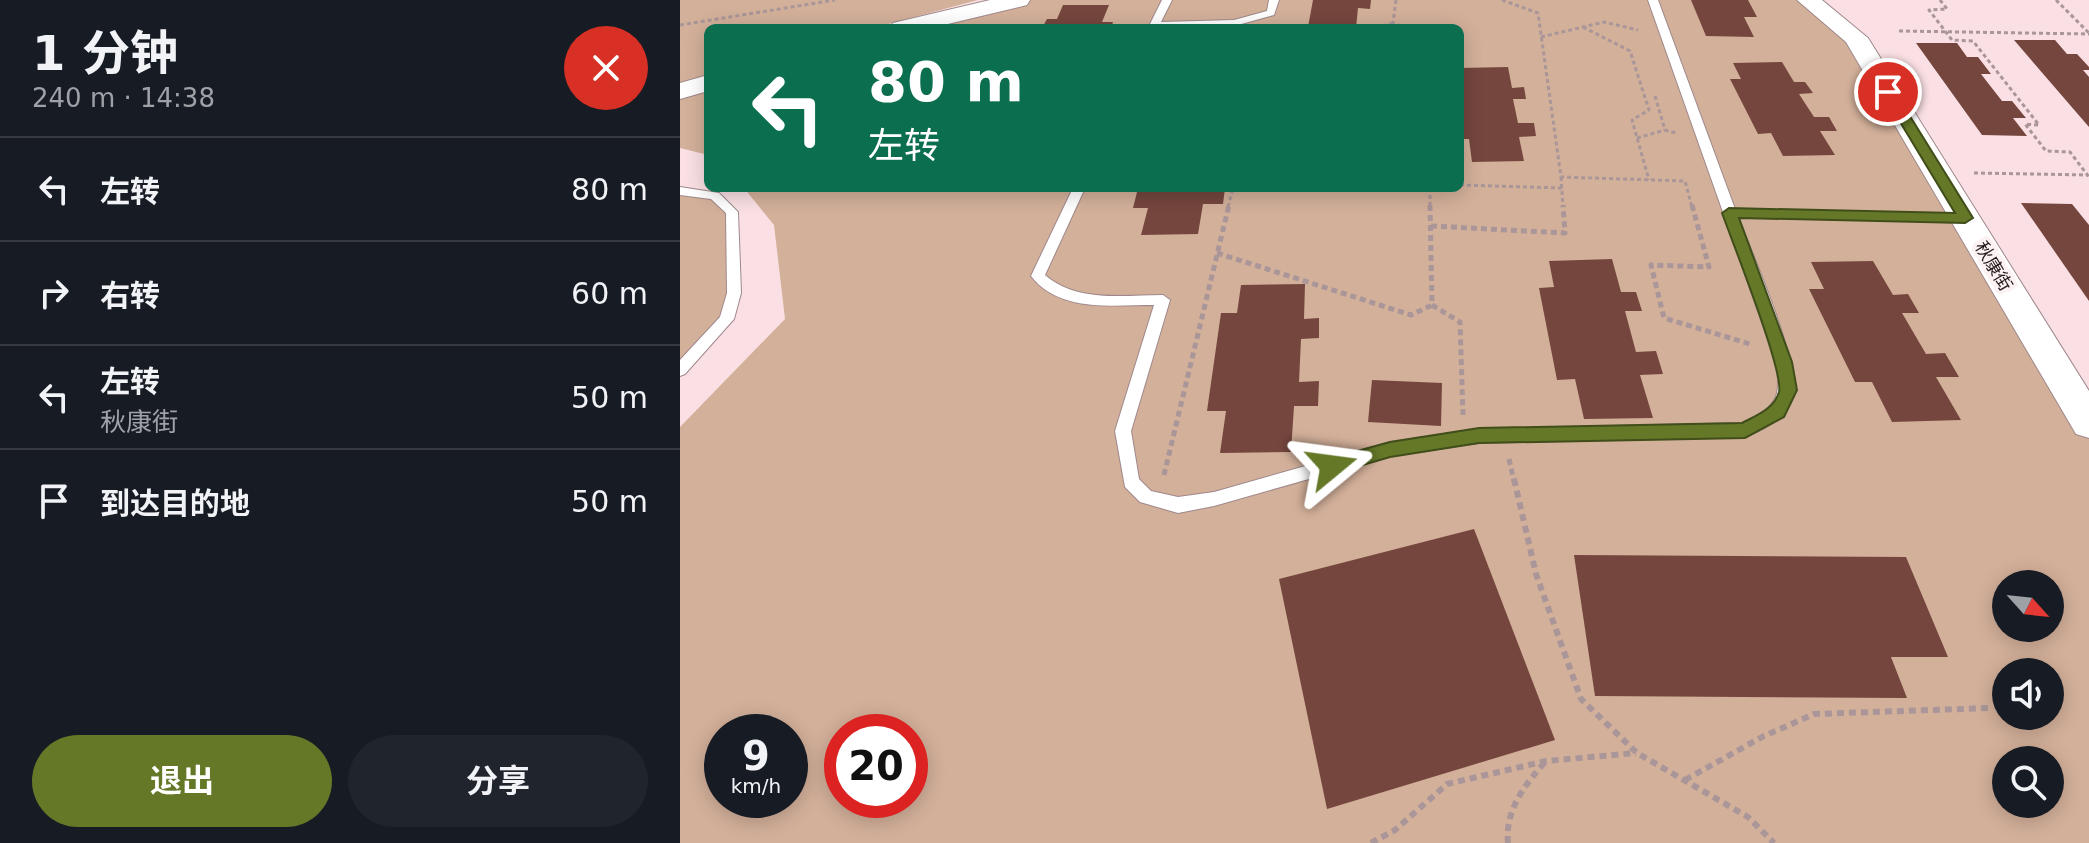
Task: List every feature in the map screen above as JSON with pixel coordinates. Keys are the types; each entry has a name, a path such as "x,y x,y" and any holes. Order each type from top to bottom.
{"street":[{"path":"918,24 1019,0"},
{"name":"秋康街","path":"1808,0 1856,38 2089,423"},
{"path":"680,91 704,84"}],"lane":[{"path":"1155,24 1167,0"},
{"path":"1214,24 1234,23 1271,13 1274,0"},
{"path":"1077,192 1038,276 1048,289 1070,297 1163,300 1123,431 1131,482 1146,497 1178,505 1214,499 1390,449 1464,438 1745,430 1778,412 1788,390 1780,353 1653,0"},
{"path":"680,191 715,196 732,212 734,293 727,319 680,370"},
{"path":"1729,213 1965,218"}],"path":[{"path":"680,25 835,0"},
{"path":"1390,24 1393,23 1396,0"},
{"path":"1431,226 1565,233 1561,177 1538,13 1502,0"},
{"path":"1940,0 1947,9 1929,10 1952,40 1973,41 2039,125 2025,124 2046,151 2070,152 2089,176"},
{"path":"2056,0 2089,33"},
{"path":"1541,37 1604,22 1666,37"},
{"path":"1583,27 1630,51 1649,110 1632,120 1649,180"},
{"path":"1637,30 1640,38"},
{"path":"1899,31 2089,33"},
{"path":"1637,138 1665,130"},
{"path":"1937,172 2089,176"},
{"path":"1561,177 1685,181 1709,267 1651,265 1664,318 1780,353"},
{"path":"1464,185 1562,188"},
{"path":"1158,500 1232,192"},
{"path":"1430,192 1432,305"},
{"path":"1217,253 1411,315 1432,305"},
{"path":"1432,305 1460,322 1464,438"},
{"path":"1501,435 1517,482 1536,574 1581,699 1637,753 1748,817 1774,843"},
{"path":"1684,781 1762,737 1814,714 1990,708"},
{"path":"1371,843 1395,830 1447,784 1546,761 1637,753"},
{"path":"1508,843 1506,832 1521,790 1546,761"}],"shaded area":[{"path":"680,0 978,0 888,24 704,24 704,78 680,85"},
{"path":"1019,0 1808,0 1856,38 2089,423 2089,843 680,843 680,427 785,319 774,225 747,192 1464,192 1464,24 918,24"},
{"path":"704,84 704,154 680,148 680,91"},
{"path":"680,191 715,196 732,212 727,319 680,367"}],"building":[{"path":"1313,0 1371,0 1370,9 1358,8 1356,24 1309,24"},
{"path":"1691,0 1748,0 1757,17 1744,17 1754,37 1706,36"},
{"path":"1063,5 1109,5 1102,22 1113,22 1044,24 1047,19 1057,19"},
{"path":"2014,40 2055,40 2067,54 2077,54 2089,67 2089,70 2083,70 2089,77 2089,127"},
{"path":"1916,43 1957,43 1967,57 1978,57 1991,74 1981,74 2002,101 2012,101 2026,118 2013,118 2027,136 1982,135"},
{"path":"1782,62 1794,82 1805,82 1813,93 1799,94 1814,117 1829,117 1837,131 1820,131 1835,155 1783,156 1771,133 1758,134 1730,79 1741,79 1733,63"},
{"path":"1508,67 1512,88 1524,87 1526,99 1513,99 1518,123 1534,123 1536,136 1519,137 1524,161 1472,162 1469,139 1464,139 1464,68"},
{"path":"1137,192 1224,192 1223,204 1203,204 1198,234 1141,235 1148,208 1133,208"},
{"path":"2021,203 2072,204 2089,225 2089,301"},
{"path":"1612,259 1621,292 1636,292 1642,311 1625,311 1636,352 1656,351 1663,374 1640,375 1653,418 1584,419 1575,379 1557,380 1539,288 1554,287 1549,261"},
{"path":"1873,261 1893,295 1908,294 1919,313 1902,313 1926,354 1945,353 1959,377 1936,377 1961,420 1892,422 1872,382 1855,382 1809,289 1824,289 1811,262"},
{"path":"1305,284 1304,319 1319,318 1319,338 1301,339 1299,382 1319,381 1318,406 1294,406 1291,452 1220,453 1226,411 1207,411 1221,313 1237,313 1241,285"},
{"path":"1372,380 1442,383 1441,426 1368,422"},
{"path":"1474,529 1555,740 1327,809 1279,579"},
{"path":"1574,555 1906,557 1948,657 1891,657 1907,698 1595,696"}],"route":[{"path":"1332,466 1390,449 1479,436 1745,430 1778,412 1788,390 1784,362 1729,213 1965,218 1888,92"}]}
